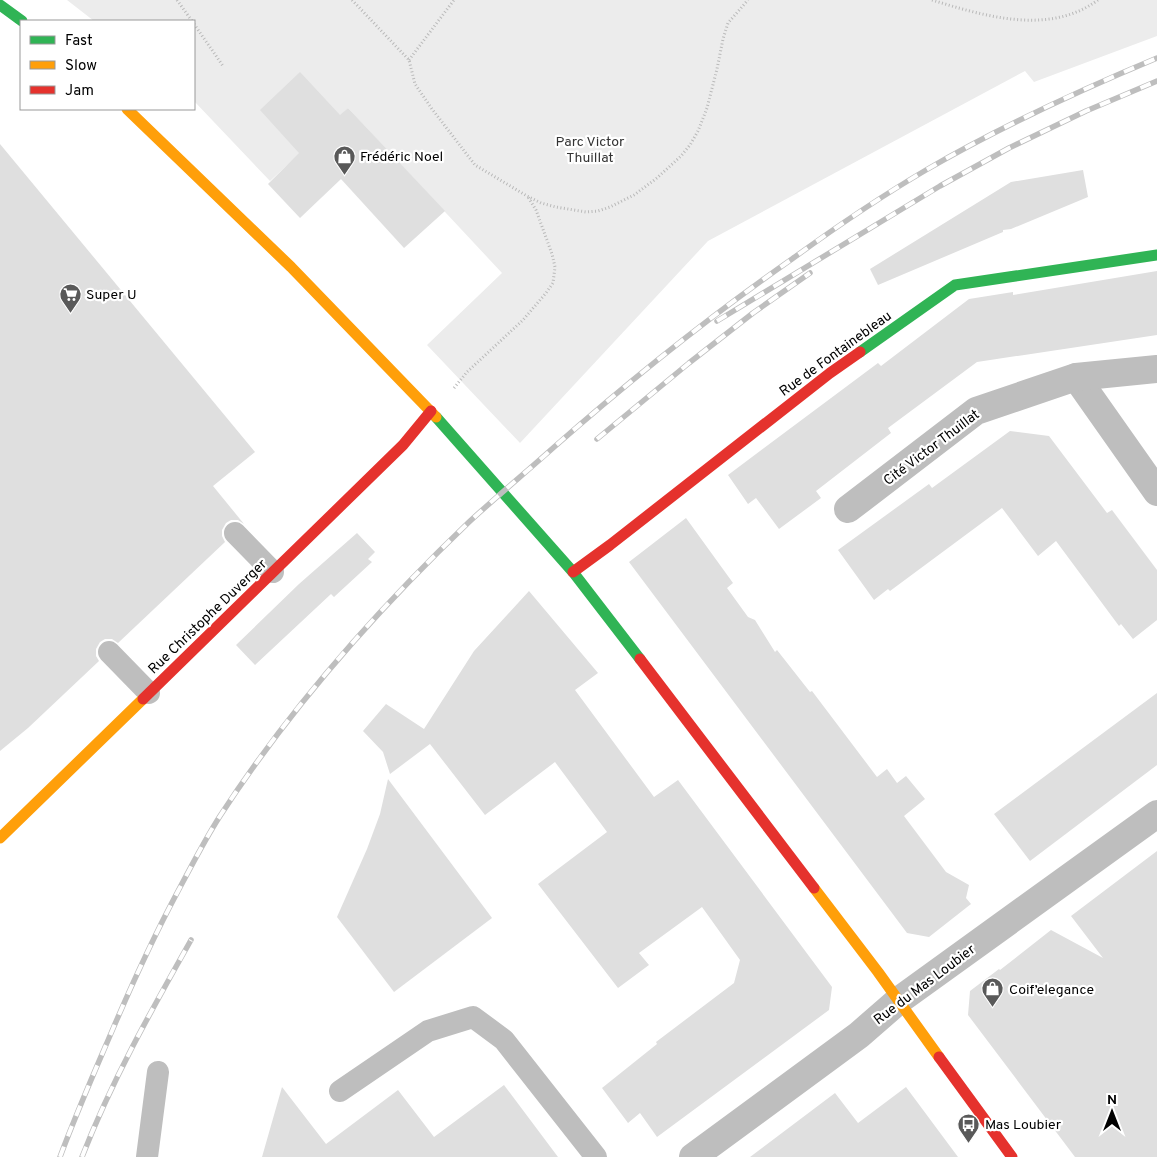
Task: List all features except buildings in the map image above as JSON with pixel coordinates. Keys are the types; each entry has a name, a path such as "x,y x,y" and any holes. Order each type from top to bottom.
{"street":[{"path":"0,5 21,20"},
{"path":"128,110 291,267 431,411 573,572 878,972 1012,1157"},
{"name":"Rue de Fontainebleau","path":"573,572 830,374 955,285 1157,255"},
{"name":"Cité Victor Thuillat","path":"848,509 976,411 1076,377 1157,368"},
{"path":"1076,377 1157,492"},
{"name":"Rue Christophe Duverger","path":"0,838 403,445 431,411"},
{"name":"Rue du Mas Loubier","path":"693,1157 859,1035 898,1001 1157,814"}],"lane":[{"path":"235,532 273,572"},
{"path":"109,652 149,693"},
{"path":"340,1091 428,1031 473,1017 504,1040 596,1157"},
{"path":"147,1157 158,1072"}],"path":[{"path":"177,0 191,20"},
{"path":"352,0 409,60 415,84 475,165 541,203 586,212 610,207 622,202 657,178 690,145 707,108 728,23 748,0"},
{"path":"409,60 454,0"},
{"path":"932,0 954,7 1023,21 1051,20 1087,8 1098,0"},
{"path":"195,26 223,66"},
{"path":"431,411 467,372 523,320 553,283 555,267 552,254 536,210 528,196"}],"green space":[{"name":"Parc Victor Thuillat","path":"67,0 1157,0 1157,36 1034,82 1025,71 708,241 520,443 427,345 502,273 348,108 270,181 195,102 195,20 93,20"}],"railway":[{"path":"60,1157 143,961 214,825 275,737 305,699 368,626 434,556 490,503 640,374 730,304 842,224 909,180 982,139 1098,83 1157,58"},
{"path":"717,321 940,186 1009,148 1086,111 1157,81"},
{"path":"597,439 753,313 810,273"},
{"path":"82,1157 119,1073 191,940"}],"traffic: fast":[{"path":"0,5 21,20"},
{"path":"860,352 955,285 1157,255"},
{"path":"436,417 573,572 640,659"}],"traffic: slow":[{"path":"128,110 291,267 436,417"},
{"path":"0,838 143,699"},
{"path":"814,888 878,972 939,1057"}],"traffic: jam":[{"path":"573,572 830,373 860,352"},
{"path":"143,699 403,445 431,411"},
{"path":"640,659 814,888"},
{"path":"939,1057 1012,1157"}],"place":[{"name":"Frédéric Noel","path":"344,175"},
{"name":"Super U","path":"70,313"},
{"name":"Coif’elegance","path":"993,1008"},
{"name":"Mas Loubier","path":"969,1143"}]}
